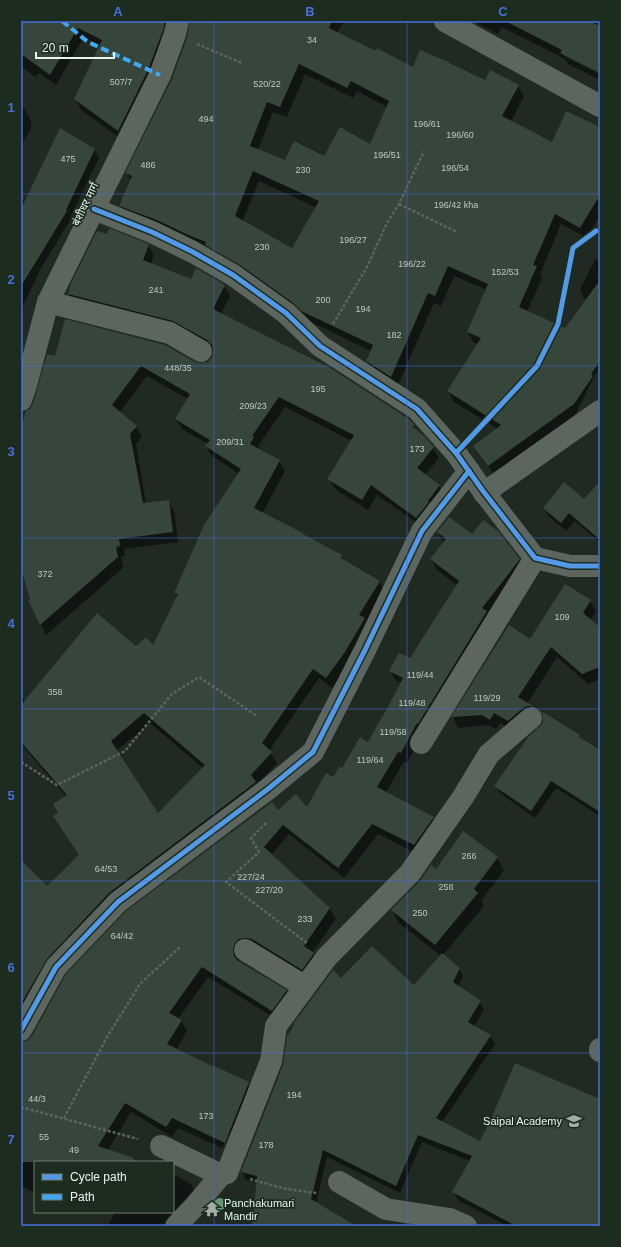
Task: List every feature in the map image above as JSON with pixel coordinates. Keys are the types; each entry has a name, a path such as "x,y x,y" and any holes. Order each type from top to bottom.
{"main road":[{"name":"बंशीधर मार्ग","path":"21,400 48,302 160,75 176,27"}],"street":[{"path":"445,21 600,106"},
{"path":"94,209 152,232 193,252 233,275 286,313 320,346 417,409 456,453 535,558 570,566 600,566"},
{"path":"48,302 170,333 201,351"},
{"path":"21,1030 56,967 118,902 268,789 313,752 365,650 422,531 478,483 600,411"},
{"path":"421,743 535,558"},
{"path":"176,1226 224,1174 271,1061 276,1026 326,957 410,873 463,797 488,754 531,718"},
{"path":"245,950 304,986"},
{"path":"161,1146 224,1174"},
{"path":"339,1182 386,1209 450,1219 466,1226"}],"path":[{"path":"176,27 242,63"},
{"path":"320,346 367,267 387,223 399,204 424,151"},
{"path":"399,204 457,232"},
{"path":"21,762 57,785 125,751 172,694 199,676 257,716"},
{"path":"267,822 251,838 259,852 226,882 326,957"},
{"path":"64,1118 107,1037 140,984 180,947"},
{"path":"21,1107 161,1146"},
{"path":"224,1174 286,1190 317,1193"}],"building":[{"path":"21,21 165,21 148,70 118,131 74,99 102,40 78,28 50,75 21,54"},
{"path":"190,21 332,21 329,28 376,51 377,48 413,67 420,50 449,62 485,80 490,70 519,85 502,116 552,142 566,111 600,127 600,195 580,228 555,214 533,265 537,266 519,307 565,328 600,280 600,361 591,374 593,376 574,404 488,466 473,446 501,425 447,391 481,338 467,332 488,284 448,266 435,296 428,293 391,377 366,361 373,345 301,311 293,303 240,265 205,245 206,242 157,220 119,206 132,176 125,173 172,79 187,38","holes":["299,64 347,88 351,81 389,101 370,144 340,127 324,156 294,141 285,160 250,146 267,102 280,107","253,171 319,201 292,248 235,216"]},
{"path":"505,21 589,21 600,26 600,73 560,53 562,50"},
{"path":"60,128 95,149 66,210 67,211 21,286 21,209"},
{"path":"109,228 149,244 143,260 191,279 196,268 225,285 213,309 332,369 409,419 414,424 413,427 434,447 417,468 440,485 416,518 371,485 362,500 327,479 354,435 279,397 252,436 254,437 250,444 280,460 254,508 342,555 341,558 380,581 359,615 365,618 345,652 326,678 313,669 262,743 272,752 251,775 256,782 109,893 47,959 21,1004 21,860 47,886 79,855 53,816 58,812 53,804 67,795 21,742 21,705 97,613 136,646 146,637 153,645 178,594 174,593 204,525 241,469 205,446 210,440 175,419 190,394 141,366 112,405 137,426 130,434 143,503 169,500 173,532 119,539 120,546 116,547 118,557 40,625 28,600 30,600 21,568 21,427 26,411 30,409 33,404 47,354 55,356 65,319 165,345 195,362 208,362 212,357 212,345 207,340 173,321 68,294 71,283 97,231 107,234","holes":["144,713 205,765 158,813 111,741"]},
{"path":"600,481 600,540 569,513 561,523 543,508 564,482 584,499"},
{"path":"449,517 472,534 483,520 499,532 520,559 482,608 487,611 418,724 417,723 401,753 398,752 377,787 434,817 414,845 372,824 338,868 283,825 264,847 330,908 304,946 314,953 302,970 252,939 239,939 235,943 233,949 234,956 238,961 287,990 272,1011 202,967 169,1013 182,1020 167,1044 249,1082 225,1143 172,1118 166,1127 125,1103 98,1146 134,1158 133,1161 21,1162 21,1042 27,1041 32,1036 66,974 126,911 272,802 278,810 296,794 307,807 326,773 333,777 339,767 342,768 360,737 368,742 403,678 389,671 399,653 410,658 459,581 430,559 446,539 437,532"},
{"path":"565,584 591,600 583,613 600,627 600,667 582,674 551,647 518,697 533,706 523,708 508,721 494,713 490,720 482,715 451,717 509,625 530,639"},
{"path":"541,711 580,735 579,737 600,750 600,812 551,781 531,811 494,786 529,736 543,722"},
{"path":"463,831 498,857 474,889 478,893 435,945 391,910 419,882 431,865 436,869"},
{"path":"372,946 414,985 442,953 460,968 453,982 481,1001 468,1022 491,1035 436,1118 480,1141 515,1063 600,1099 600,1226 516,1226 452,1192 472,1156 418,1135 396,1186 323,1150 311,1199 356,1226 252,1226 257,1176 241,1172 283,1065 287,1037 294,1025 293,1024 333,970 341,978"}],"marked path":[{"path":"62,21 88,42 160,75"}],"cycle path":[{"path":"94,209 152,232 193,252 233,275 286,313 320,346 417,409 456,453 483,491 535,558 570,566 600,566"},
{"path":"456,453 537,366 558,324 573,248 596,231"},
{"path":"21,1030 56,967 118,902 268,789 313,752 365,650 422,531 469,471"}],"place":[{"name":"Saipal Academy","path":"574,1121"},
{"name":"Panchakumari Mandir","path":"212,1209"}]}
